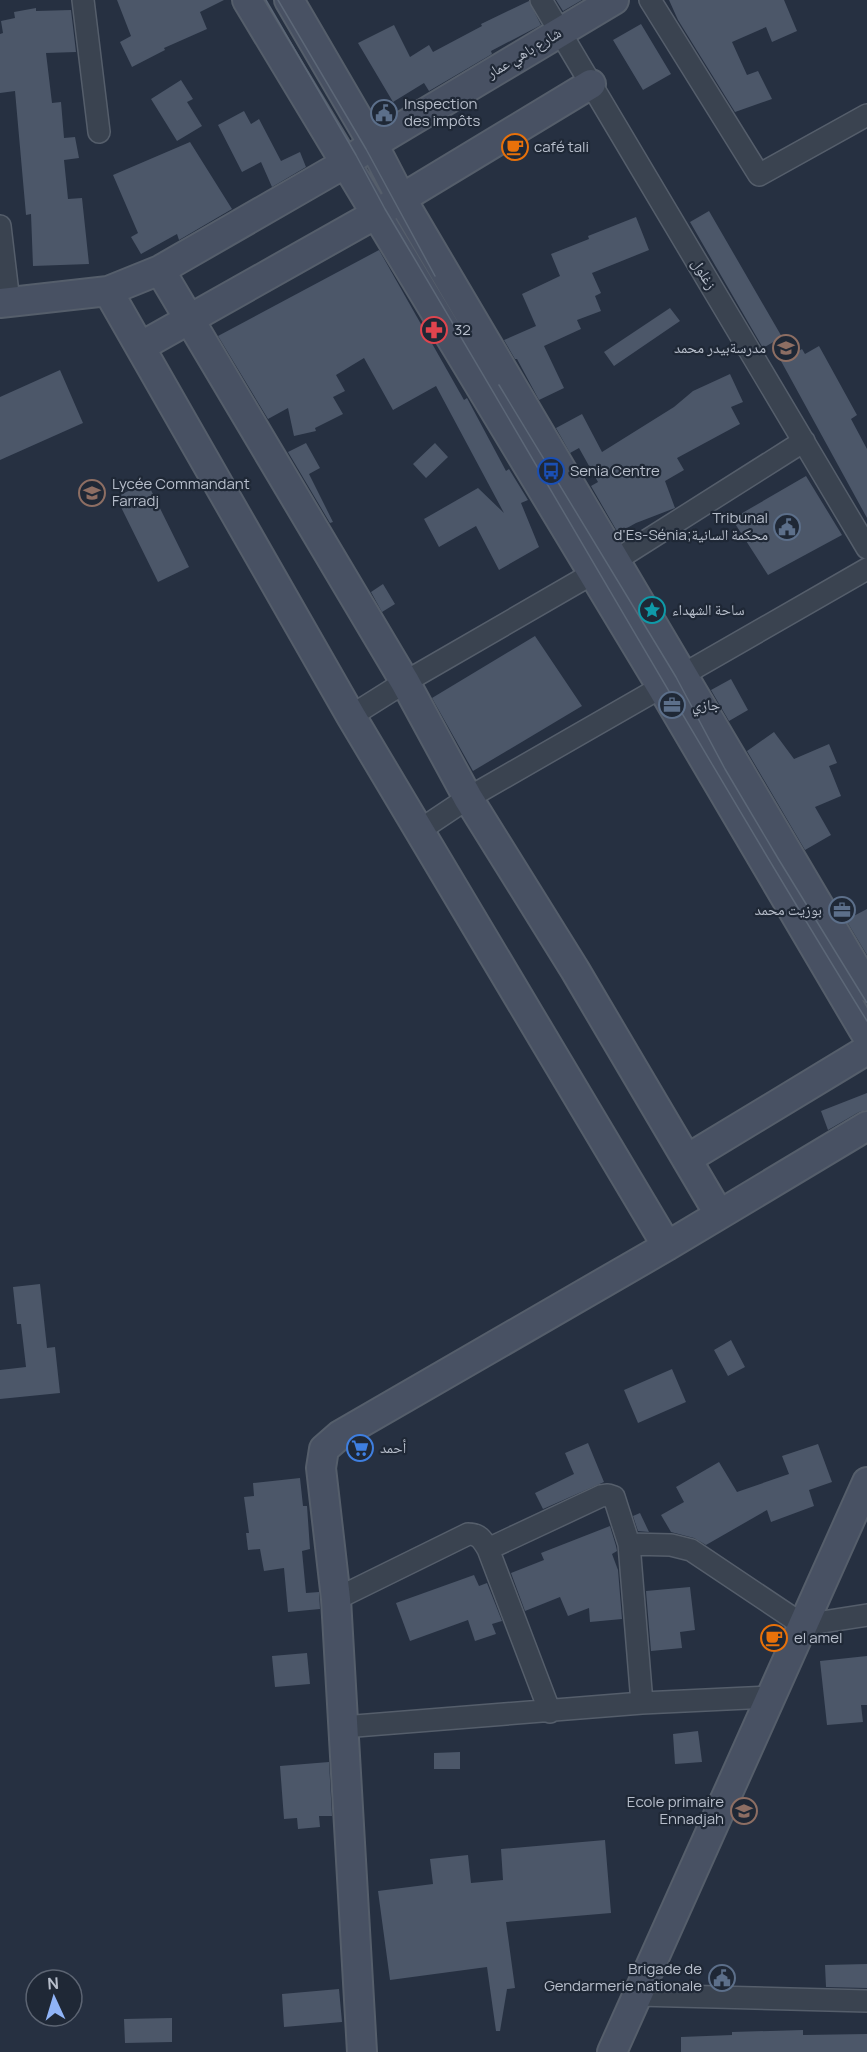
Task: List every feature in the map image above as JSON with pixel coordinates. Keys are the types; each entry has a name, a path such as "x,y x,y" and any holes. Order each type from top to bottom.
{"main road":[{"path":"247,0 344,164 604,567"},
{"path":"289,0 373,144 604,567 671,680 867,1036"},
{"name":"شارع باهي عمار","path":"4,302 108,291 160,270 344,164 373,144 614,0"},
{"path":"140,347 376,214 591,84"},
{"path":"160,270 405,682 468,798 575,970 718,1214"},
{"path":"108,291 351,716 667,1246"},
{"path":"671,680 867,987"},
{"path":"687,1159 867,1050"},
{"path":"362,2052 336,1599 321,1468 322,1455 330,1443 867,1126"},
{"path":"612,2052 867,1482"}],"street":[{"path":"83,0 99,132"},
{"name":"زغلول","path":"541,0 867,548"},
{"path":"650,0 759,175 867,114"},
{"path":"0,226 4,302"},
{"path":"351,716 405,682 604,567 804,441"},
{"path":"420,830 468,798 867,569"},
{"path":"488,1549 602,1496 614,1497 629,1544 642,1704"},
{"path":"336,1599 468,1534 476,1534 488,1549 550,1712"},
{"path":"629,1544 671,1545 691,1550 803,1625 867,1615"},
{"path":"343,1727 642,1704 771,1697"},
{"path":"637,1995 867,2001"}],"building":[{"path":"117,0 224,0 200,12 207,29 164,48 165,50 132,67 120,42 131,36"},
{"path":"556,0 582,0 563,11"},
{"path":"669,0 784,0 797,31 772,42 766,27 732,42 747,75 758,71 772,99 735,112 678,20"},
{"path":"529,1 541,25 491,51 492,54 429,91 424,83 393,102 358,43 394,25 410,57 429,45 433,52 482,26 481,24"},
{"path":"36,8 36,11 71,10 76,52 46,53 52,103 61,102 64,138 75,137 79,158 64,160 68,199 82,198 89,264 33,266 31,214 26,215 15,91 0,93 0,34 3,33 1,21 15,18 14,12"},
{"path":"641,24 671,74 643,90 613,40"},
{"path":"181,80 193,99 187,102 202,126 177,141 151,99"},
{"path":"244,111 251,124 259,119 281,161 300,152 306,167 272,187 261,162 242,172 218,125"},
{"path":"190,142 232,209 179,240 177,234 141,254 131,237 138,233 113,175"},
{"path":"709,211 782,337 763,348 690,222"},
{"path":"636,217 649,250 592,273 601,293 595,296 601,311 577,320 581,329 544,346 564,388 539,400 504,340 536,326 522,294 560,276 551,254"},
{"path":"379,250 464,400 467,398 506,471 509,469 528,500 521,503 539,547 499,570 476,526 439,547 424,519 478,488 504,513 436,386 393,410 364,358 336,375 345,391 333,397 343,414 315,428 316,431 294,436 288,408 268,419 218,336"},
{"path":"670,308 680,321 614,366 604,352"},
{"path":"819,346 857,415 851,419 867,449 867,518 781,361 802,349 805,354"},
{"path":"60,370 83,423 0,460 0,397"},
{"path":"730,374 743,402 731,407 740,424 677,458 684,470 665,481 675,508 636,523 618,533 591,486 598,482 579,448 570,453 556,428 582,414 602,452 674,407 693,391"},
{"path":"306,443 320,468 309,474 333,522 330,523 288,452"},
{"path":"435,443 448,457 426,478 413,464"},
{"name":"Tribunal d'Es-Sénia;محكمة السانية","path":"806,476 842,535 768,575 732,519"},
{"path":"147,482 189,567 158,582 116,497"},
{"path":"383,584 395,604 382,612 371,592"},
{"path":"535,636 582,706 473,771 432,698"},
{"path":"731,679 748,710 729,721 711,690"},
{"path":"774,732 794,759 829,744 837,763 829,766 841,796 815,807 831,835 805,850 747,751"},
{"path":"867,909 867,955 846,920"},
{"path":"867,1093 867,1110 859,1112 828,1130 821,1111"},
{"path":"40,1284 47,1348 55,1347 60,1393 0,1399 0,1370 26,1367 21,1324 17,1324 13,1287"},
{"path":"731,1340 745,1367 728,1376 714,1350"},
{"path":"672,1369 686,1402 638,1423 624,1390"},
{"path":"588,1443 604,1482 543,1509 535,1493 574,1474 565,1453"},
{"path":"818,1444 832,1482 809,1490 814,1506 771,1522 767,1510 706,1545 694,1538 671,1532 661,1515 684,1502 676,1487 719,1462 737,1492 789,1474 782,1456"},
{"path":"300,1478 303,1506 307,1506 310,1549 302,1551 306,1593 319,1592 320,1609 288,1612 284,1568 264,1571 260,1549 248,1550 246,1533 249,1533 244,1497 254,1496 253,1483"},
{"path":"640,1513 649,1532 638,1531 633,1516"},
{"path":"610,1526 617,1551 612,1554 618,1570 622,1619 590,1622 589,1608 568,1616 560,1597 525,1611 511,1573 544,1560 541,1553"},
{"path":"474,1575 479,1586 487,1583 502,1621 492,1624 496,1634 475,1641 468,1620 410,1641 396,1603"},
{"path":"690,1587 695,1630 680,1632 682,1648 651,1651 646,1591"},
{"path":"307,1653 310,1684 275,1687 272,1656"},
{"path":"867,1656 867,1705 861,1705 863,1722 827,1725 820,1661"},
{"path":"698,1731 702,1762 675,1764 673,1734"},
{"path":"460,1752 460,1769 434,1769 434,1753"},
{"path":"329,1762 332,1816 319,1816 320,1827 298,1829 297,1818 284,1819 280,1766"},
{"path":"605,1840 611,1913 506,1922 515,1988 507,1989 500,2031 496,2031 487,1967 390,1980 378,1891 433,1884 430,1859 468,1855 471,1883 503,1880 501,1849"},
{"path":"867,1964 867,1988 826,1987 825,1965"},
{"path":"339,1989 342,2022 284,2027 282,1994"},
{"path":"172,2018 172,2042 125,2043 124,2019"},
{"path":"803,2030 803,2035 867,2034 867,2052 681,2052 681,2037 732,2035 732,2032"}],"tram line":[{"path":"266,0 385,209 684,717 867,1021"},
{"path":"278,0 366,149 435,276"},
{"path":"499,385 676,677 725,769 867,1003"}],"place":[{"name":"Inspection des impôts","path":"384,113"},
{"name":"café tali","path":"515,147"},
{"name":"32","path":"434,330"},
{"name":"مدرسةبيدر محمد","path":"786,348"},
{"name":"Senia Centre","path":"551,471"},
{"name":"Lycée Commandant Farradj","path":"92,493"},
{"name":"Tribunal d'Es-Sénia;محكمة السانية","path":"787,527"},
{"name":"ساحة الشهداء","path":"652,610"},
{"name":"جازي","path":"672,705"},
{"name":"بوزيت محمد","path":"842,910"},
{"name":"أحمد","path":"360,1448"},
{"name":"el amel","path":"774,1638"},
{"name":"Ecole primaire Ennadjah","path":"744,1811"},
{"name":"Brigade de Gendarmerie nationale","path":"722,1978"}]}
